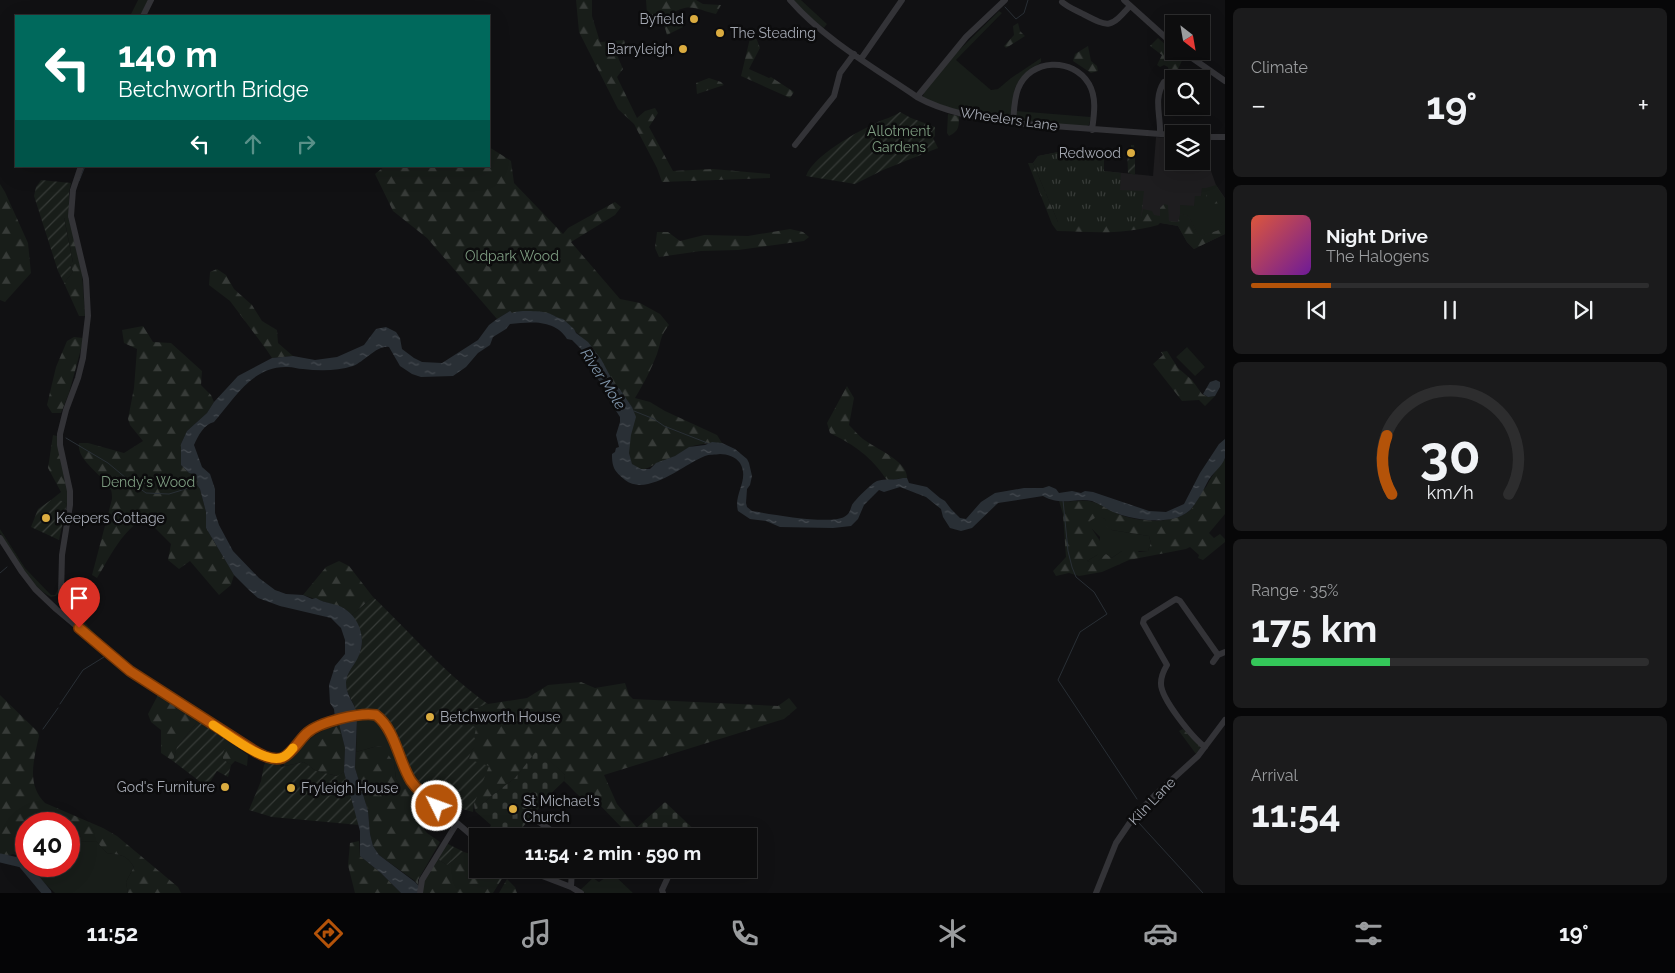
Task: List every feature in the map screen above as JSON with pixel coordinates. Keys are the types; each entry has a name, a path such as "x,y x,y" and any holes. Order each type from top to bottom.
{"street":[{"path":"143,15 151,0"},
{"name":"Wheelers Lane","path":"790,0 815,25 861,59 931,105 989,120 1092,130 1165,134"},
{"path":"861,59 902,0"},
{"path":"917,97 966,37 1005,0"},
{"path":"1124,0 1165,37"},
{"path":"1062,2 1068,7 1105,24 1112,24 1118,20 1130,6"},
{"path":"795,145 834,96 840,73 854,54"},
{"path":"1195,60 1225,81"},
{"path":"1013,123 1017,94 1022,82 1035,69 1043,65 1054,64 1073,68 1089,85 1094,96 1092,130"},
{"path":"1160,134 1157,100 1159,90 1164,82"},
{"path":"1210,137 1225,137"},
{"path":"66,616 61,594 62,556 70,504 70,490 60,445 60,434 83,358 88,316 86,279 71,216 73,190 81,167"},
{"path":"0,538 22,572 49,602 130,671 262,755 271,758 282,758 308,732 337,721 360,714 376,715 381,718 411,780 424,795 469,833"},
{"path":"49,602 61,594"},
{"path":"1205,747 1186,730 1162,692 1160,685 1167,665 1143,623 1144,619 1176,599 1180,601 1218,655"},
{"path":"1213,662 1218,655 1225,652"},
{"name":"Kiln Lane","path":"1096,893 1116,843 1133,818 1198,756 1225,720"},
{"path":"534,819 547,828"},
{"path":"420,893 422,880 457,823"},
{"path":"548,878 581,893"},
{"path":"571,887 572,878"},
{"path":"663,893 662,890 668,878"}],"shaded area":[{"path":"1156,137 1165,138 1165,170 1210,170 1210,141 1211,171 1216,185 1225,198 1225,234 1194,249 1187,242 1178,226 1150,221 1033,163 1038,156 1058,152 1104,154 1104,171 1153,176"}],"green space":[{"path":"138,0 148,0 140,15 130,15"},
{"path":"576,0 592,0 592,16 600,42 624,40 626,48 617,55 623,69 617,77 637,118 645,111 655,108 658,113 649,127 673,171 713,169 770,174 770,178 662,182 657,168 634,124 618,109 579,32"},
{"path":"646,0 696,0 703,4 721,5 716,14 689,7 673,13 675,19 682,22 683,27 667,35 663,21 647,14"},
{"path":"793,0 801,0 827,24 824,28 804,13"},
{"path":"999,11 1002,13 956,60 991,90 998,89 1041,58 1041,62 1017,84 1012,111 1007,119 959,111 924,99 924,92 952,57"},
{"path":"1018,23 1020,31 1025,36 1006,48 1004,46 1014,35 1013,26"},
{"path":"751,34 757,40 760,48 749,69 769,78 771,77 794,92 790,98 741,76"},
{"path":"1158,38 1165,44 1165,60 1182,60 1178,70 1169,70 1168,67 1164,65 1160,67 1157,65 1162,55 1150,46"},
{"path":"1088,46 1091,61 1097,66 1098,71 1091,73 1073,61 1075,54"},
{"path":"709,78 724,85 697,94 696,83"},
{"path":"1016,111 1091,117 1089,125 1085,127 1017,121"},
{"name":"Allotment Gardens","path":"900,112 935,127 935,136 933,138 938,148 883,170 855,184 806,176 817,160 836,145 867,127"},
{"path":"948,114 959,116 958,128 949,136 947,133"},
{"path":"1131,145 1134,145 1135,175 1128,173 1127,149 1131,149"},
{"name":"Oldpark Wood","path":"490,148 511,161 514,183 563,234 568,228 615,202 621,207 615,215 571,242 620,299 640,303 660,314 669,325 662,336 650,371 635,398 650,402 717,435 722,443 695,445 646,469 635,468 632,465 629,454 632,407 619,388 616,387 587,343 572,328 553,315 538,312 511,313 510,311 497,319 427,238 393,211 375,174 384,167 490,167"},
{"path":"1058,152 1104,154 1104,171 1121,173 1120,190 1144,191 1141,218 1127,225 1058,222 1033,163 1038,156"},
{"path":"1028,163 1033,163 1058,222 1141,218 1143,209 1152,211 1154,215 1160,216 1160,208 1164,204 1168,205 1169,221 1178,222 1180,214 1188,216 1199,237 1219,230 1225,219 1225,234 1194,249 1187,242 1178,226 1160,223 1145,228 1120,232 1057,231 1052,224"},
{"path":"41,180 71,183 69,218 64,218 73,263 70,265 73,272 64,283 58,271 34,196 36,187"},
{"path":"0,184 28,243 31,273 5,302 0,300"},
{"path":"1216,185 1225,199 1221,203 1212,204 1206,198 1206,188"},
{"path":"1202,188 1206,188 1206,198 1221,203 1225,199 1225,219 1219,230 1199,237 1188,216 1180,214 1180,205 1194,206 1195,196 1201,196"},
{"path":"64,217 69,218 82,273 85,316 79,316 64,283 73,272 70,264 73,262"},
{"path":"790,229 803,232 809,237 804,241 738,250 701,251 659,257 655,248 657,232 668,232 680,241 704,235 748,236"},
{"path":"217,269 226,275 234,289 252,305 262,321 277,330 278,343 293,356 272,358 230,301 209,285 210,272"},
{"name":"Dendy's Wood","path":"143,326 153,342 171,343 202,371 201,385 211,395 214,402 207,413 187,431 181,444 181,465 189,473 193,474 198,481 197,485 200,489 206,512 206,528 234,575 231,585 219,595 190,561 179,569 168,560 171,544 145,518 123,537 97,578 92,575 112,494 107,484 82,456 79,450 79,443 88,443 124,453 143,441 130,425 128,419 134,388 137,349 124,343 122,330"},
{"path":"74,337 83,338 69,393 61,413 52,413 47,405 56,367 67,341"},
{"path":"1187,347 1205,367 1195,376 1176,357"},
{"path":"1167,351 1178,368 1192,380 1202,394 1208,397 1215,396 1205,406 1199,400 1182,401 1153,364 1163,355 1161,352"},
{"path":"847,386 854,398 849,425 863,439 897,461 906,472 907,478 887,480 875,464 862,452 830,433 827,423"},
{"path":"53,435 57,436 68,493 67,504 60,500 51,500 61,492 48,468"},
{"path":"1225,459 1225,514 1209,533 1214,538 1220,534 1225,539 1225,542 1203,560 1198,558 1199,555 1190,547 1129,560 1102,572 1079,576 1069,573 1056,576 1053,571 1066,557 1063,514 1059,501 1089,501 1122,515 1141,520 1172,519 1190,510","holes":["1098,516 1105,519 1107,527 1112,530 1149,536 1151,543 1148,551 1139,552 1134,547 1122,551 1112,558 1106,554 1095,563 1087,561 1097,555 1102,547 1091,528 1090,521"]},
{"path":"51,500 60,500 67,504 59,540 31,527 38,509"},
{"path":"1098,515 1105,519 1112,530 1149,536 1151,543 1148,551 1122,551 1112,558 1106,554 1095,564 1087,561 1097,555 1100,537 1090,527 1090,521"},
{"path":"0,529 25,568 51,595 55,595 58,589 56,596 51,597 43,592 28,577 0,533"},
{"path":"339,561 349,566 373,597 352,615 344,608 303,595 326,567"},
{"path":"66,591 68,603 103,645 71,617 66,610 64,592"},
{"path":"373,597 457,680 488,704 463,712 457,724 465,726 470,723 476,729 474,737 478,744 472,750 468,759 489,766 474,804 473,812 437,799 425,790 417,781 400,743 382,713 377,709 357,712 349,696 346,679 362,647 360,631 352,615"},
{"path":"581,682 595,688 625,683 629,695 633,699 778,706 789,698 797,708 784,719 604,775 617,804 637,828 622,828 599,804 588,802 580,796 564,781 565,775 538,750 515,778 475,811 468,759 477,744 465,726 457,724 463,712 488,704 527,698 548,685"},
{"path":"0,695 38,732 33,780 39,796 45,803 66,812 15,812 15,855 0,858"},
{"path":"158,695 198,721 177,747 173,761 161,753 161,730 151,722 148,714"},
{"path":"371,717 377,722 388,738 410,785 400,785 396,779 394,763 378,746 356,752 357,718"},
{"path":"198,721 230,742 225,748 223,756 223,759 231,765 228,777 217,771 207,787 173,761 177,747"},
{"path":"339,724 345,748 344,772 338,776 316,771 304,762 284,766 284,763 315,735"},
{"path":"1183,729 1201,747 1196,754 1179,731"},
{"path":"230,742 248,755 247,766 235,761 231,765 223,759 224,750"},
{"path":"378,746 383,747 394,763 396,779 400,785 410,785 427,803 413,816 427,833 440,842 418,880 418,885 379,855 373,846 368,811 355,768 356,752"},
{"path":"538,749 565,775 564,781 540,804 540,807 522,828 490,828 491,825 475,811 515,778"},
{"path":"267,761 279,764 281,767 304,762 316,771 337,776 344,772 359,825 272,817 249,810"},
{"path":"428,792 454,807 452,812 426,794"},
{"path":"665,802 693,828 636,828"},
{"path":"80,818 117,836 178,887 181,893 128,893 126,882 134,867 123,856 107,853 96,841 80,842"},
{"path":"96,841 107,853 123,856 128,860 134,867 126,882 128,893 55,893 40,879 39,877 80,877 80,842"},
{"path":"359,841 360,856 401,893 355,893 348,865 350,843"},
{"path":"446,843 464,852 447,865 436,858"},
{"path":"464,852 469,854 469,878 502,878 493,893 422,893 422,883 436,858 447,865"},
{"path":"593,878 599,882 605,878 617,878 633,893 585,893 580,890"},
{"path":"507,879 515,887 517,893 499,893"}],"water":[{"path":"510,311 512,313 519,311 544,312 563,319 576,333 588,342 601,359 616,387 619,388 632,407 636,417 629,453 632,464 641,469 650,469 656,463 675,456 689,447 712,442 722,443 735,449 749,463 752,476 747,489 746,503 747,507 752,511 800,518 837,519 848,515 853,503 875,482 907,478 909,483 927,487 945,501 960,518 966,519 981,502 995,493 1049,486 1056,489 1059,493 1072,491 1081,493 1085,491 1093,492 1149,511 1166,512 1184,504 1200,473 1219,444 1225,439 1225,458 1191,509 1182,516 1173,519 1133,518 1113,512 1092,501 1057,501 1043,496 998,503 972,528 961,531 950,528 943,517 941,509 926,497 900,487 884,492 879,490 864,505 858,519 851,526 833,528 780,527 766,521 750,519 738,511 737,505 743,469 738,461 728,455 707,455 665,478 644,485 634,484 621,477 612,462 612,454 619,447 616,435 620,417 581,349 556,328 549,325 542,323 510,324 506,329 493,337 490,345 478,353 466,367 453,376 421,377 412,374 400,366 389,347 380,348 353,366 341,369 276,368 254,377 245,385 214,422 204,428 194,445 202,467 210,474 215,489 215,513 219,525 233,551 259,578 275,590 286,594 303,595 312,599 316,598 338,606 350,613 358,624 362,636 361,649 346,679 348,694 357,712 335,718 334,709 330,703 329,685 335,666 345,654 345,640 341,628 331,618 280,606 258,598 234,575 206,528 206,512 200,489 197,485 198,481 193,474 189,473 181,465 181,444 187,431 207,413 214,402 238,376 272,358 293,356 315,360 337,357 364,345 376,329 386,327 396,332 400,338 402,349 414,358 422,362 442,363 478,340 489,325"},
{"path":"1216,380 1220,382 1220,387 1215,396 1208,397 1203,394 1210,382"},
{"path":"357,718 355,768 368,811 373,846 379,855 418,885 418,893 401,893 360,856 360,831 344,772 345,748 339,724"}],"waterway":[{"path":"1005,7 1016,19 1024,13 1028,0"},
{"path":"79,181 85,167"},
{"path":"634,411 654,419 664,426 710,444"},
{"path":"66,438 108,463 146,493 169,494 188,488 195,476"},
{"path":"1063,500 1068,551 1072,567 1076,577 1094,592 1107,614 1080,632 1058,680 1137,799"},
{"path":"0,573 7,567"},
{"path":"60,704 83,670 104,657"},
{"path":"43,729 58,708"},
{"path":"1139,823 1203,893"},
{"name":"River Mole","path":"0,858 22,863 47,893"}],"slow traffic":[{"path":"213,725 253,750 271,758 282,758 293,748"}],"place":[{"name":"Byfield","path":"694,19"},
{"name":"The Steading","path":"720,33"},
{"name":"Barryleigh","path":"683,49"},
{"name":"Redwood","path":"1131,153"},
{"name":"Keepers Cottage","path":"46,518"},
{"name":"Betchworth House","path":"430,717"},
{"name":"God's Furniture","path":"225,787"},
{"name":"Fryleigh House","path":"291,788"},
{"name":"St Michael's Church","path":"513,809"}],"route":[{"path":"79,628 130,671 253,750 271,758 282,758 308,732 323,725 360,714 376,715 385,724 411,780 437,806"}]}
